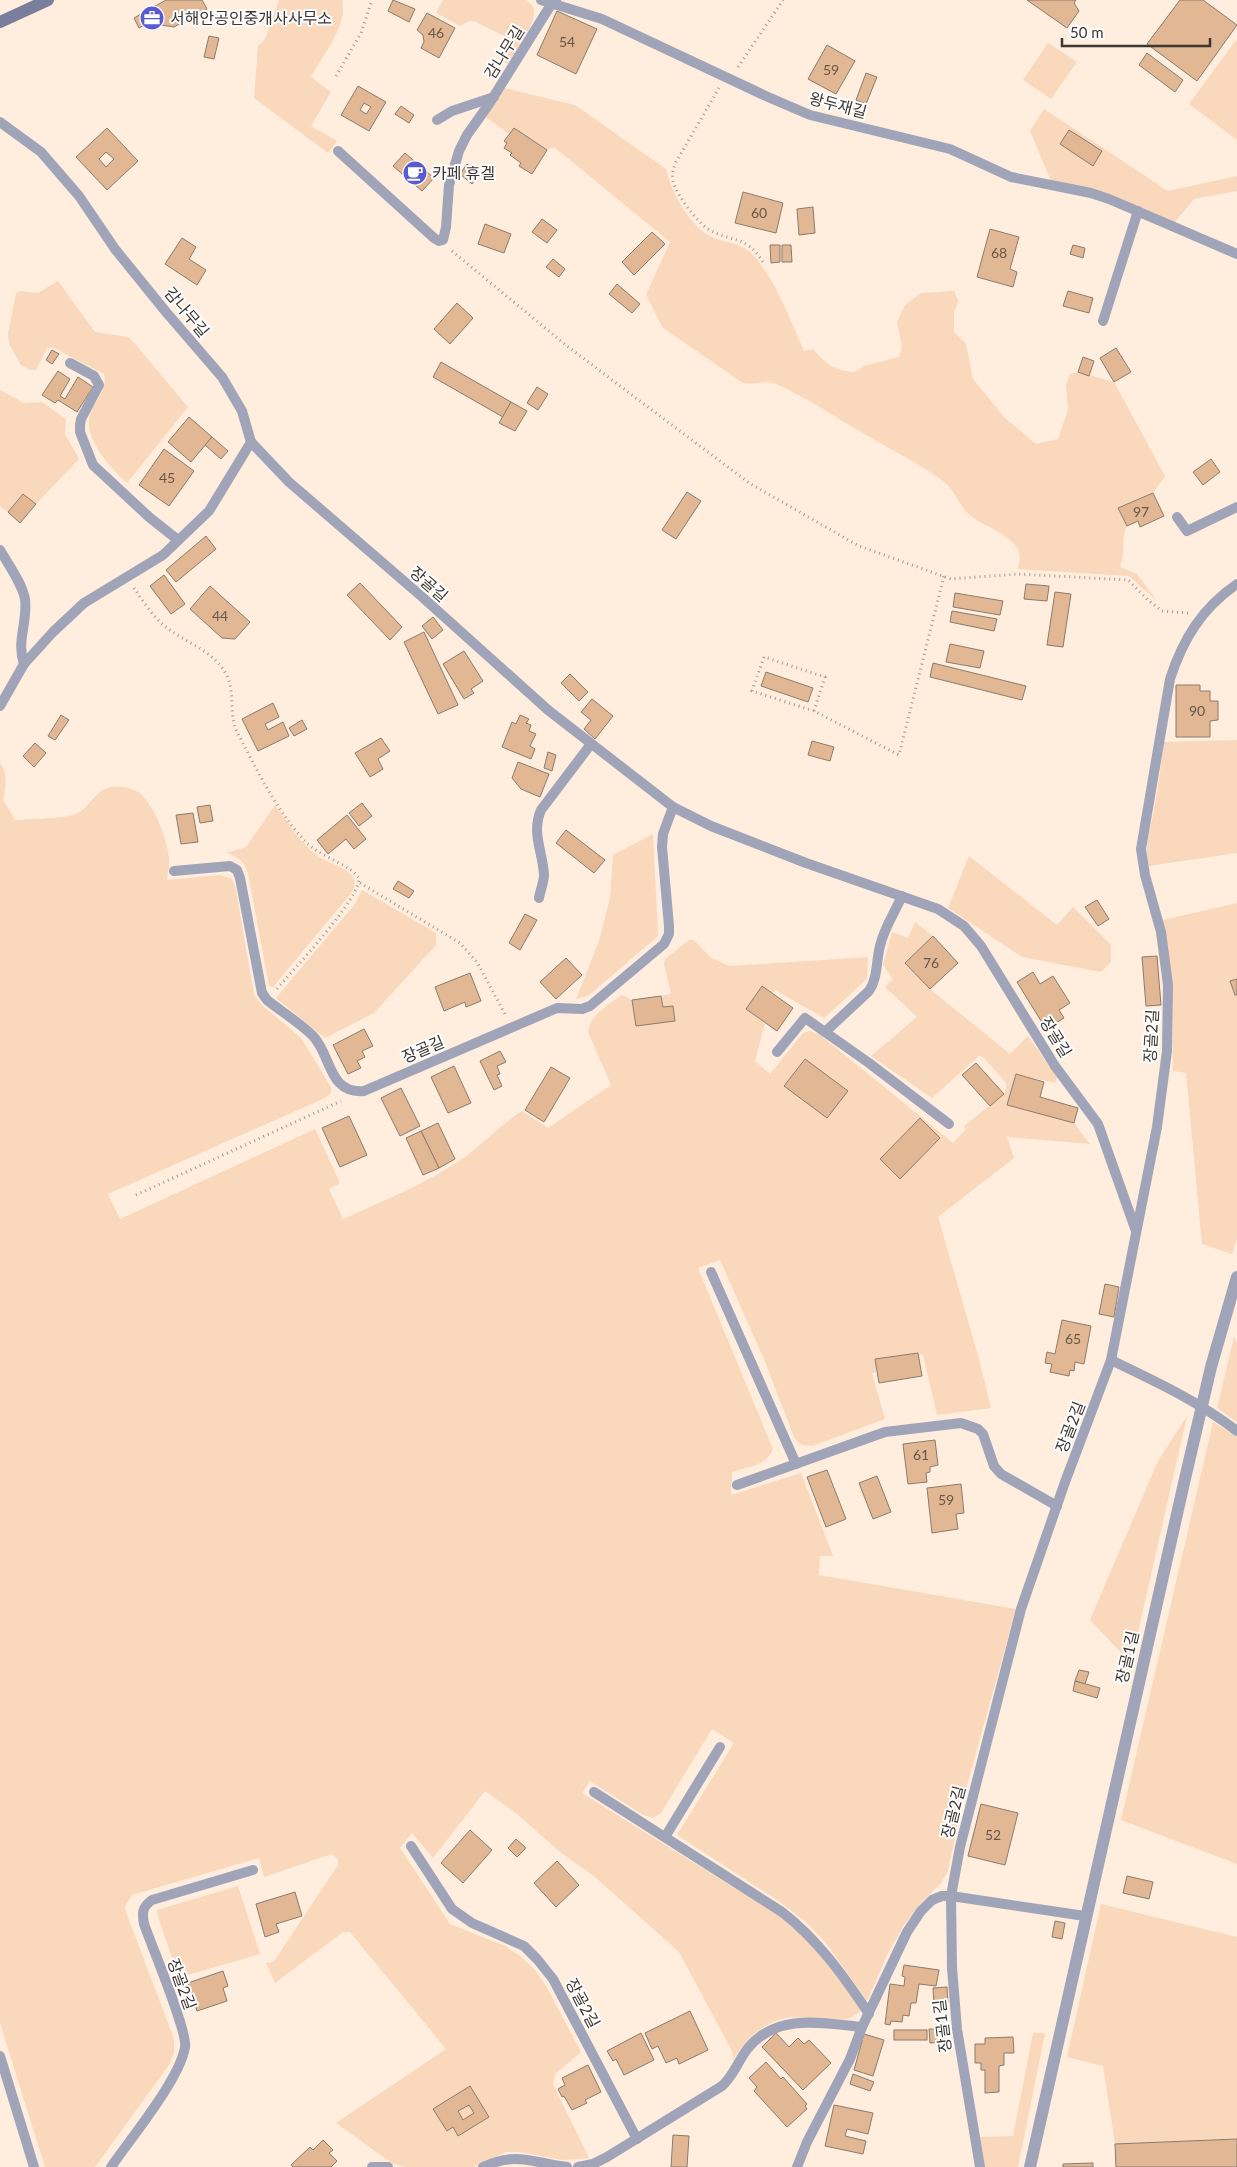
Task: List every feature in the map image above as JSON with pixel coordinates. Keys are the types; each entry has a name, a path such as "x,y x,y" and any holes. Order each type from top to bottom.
{"street":[{"path":"0,22 32,3 48,0"},
{"name":"장골1길","path":"1030,2167 1085,1916 1202,1406 1237,1276"}],"lane":[{"name":"왕두재길","path":"541,0 555,2 602,19 810,115 950,149 1011,177 1091,193 1138,211 1237,254"},
{"name":"감나무길","path":"439,242 445,236 449,185 459,151 467,135 555,2"},
{"name":"감나무길","path":"437,120 452,111 494,96"},
{"name":"감나무길","path":"0,122 41,152 79,196 115,249 222,377 242,411 251,442"},
{"path":"338,151 439,242"},
{"path":"1103,321 1138,211"},
{"path":"70,362 94,376 99,385 81,419 80,426 80,432 93,465 149,517 178,540"},
{"path":"0,706 24,664 53,632 84,603 163,555 209,511 251,442"},
{"name":"장골길","path":"251,442 289,482 420,595 548,710 674,807 711,826 806,863 938,909 964,926 981,946 1055,1066 1098,1124 1137,1233"},
{"path":"1177,517 1187,531 1237,507"},
{"path":"0,550 25,597 25,616 20,652 24,664"},
{"name":"장골2길","path":"951,1896 960,1847 1021,1609 1056,1506 1111,1360 1137,1233 1156,1127 1167,1051 1168,985 1161,932 1144,875 1141,849 1170,679 1178,654 1203,614 1220,596 1237,584"},
{"path":"539,898 544,876 536,832 537,820 541,810 591,744"},
{"name":"장골길","path":"364,1091 557,1008 582,1009 590,1006 664,944 669,934 669,926 662,847 663,834 674,807"},
{"path":"174,871 230,866 237,870 262,993 313,1037 336,1080 343,1087 354,1092 364,1091"},
{"path":"825,1032 869,991 874,983 880,946 902,896"},
{"path":"777,1052 805,1018 869,1063 948,1124"},
{"path":"712,1272 796,1464"},
{"path":"1111,1360 1154,1380 1202,1406 1237,1431"},
{"path":"737,1485 885,1432 961,1423 978,1429 983,1434 994,1466 1001,1474 1056,1506"},
{"path":"665,1837 720,1747"},
{"path":"594,1792 782,1912 800,1926 832,1960 868,2014"},
{"name":"장골2길","path":"412,1846 452,1908 472,1923 524,1946 537,1958 553,1979 637,2139"},
{"name":"장골2길","path":"111,2167 166,2089 179,2066 186,2045 181,2025 144,1924 142,1913 145,1905 152,1900 253,1870"},
{"path":"797,2167 807,2142 850,2059 862,2027 907,1932 921,1911 932,1900 942,1896 951,1896 1085,1916"},
{"name":"장골1길","path":"951,1896 952,1968 957,2029 980,2167"},
{"path":"578,2167 600,2161 722,2086 734,2073 742,2056 769,2030 794,2023 862,2027"},
{"path":"0,2056 34,2167"},
{"path":"483,2167 504,2159 514,2158 526,2158 567,2167"},
{"path":"372,2167 388,2167"}],"path":[{"path":"336,76 361,33 372,0"},
{"path":"763,262 754,250 743,241 708,229 697,220 674,184 672,173 676,162 725,77 740,65 783,0"},
{"path":"439,242 567,346 749,483 859,546 951,579 1028,575 1128,580 1162,611 1203,614"},
{"path":"814,711 825,677 764,657 752,691 814,711 899,755 944,576"},
{"path":"126,578 164,626 210,654 219,664 231,686 232,718 235,728 263,782 309,844 332,861 356,873 360,883 460,943 477,962 512,1027"},
{"path":"268,1000 346,907 360,883"},
{"path":"136,1195 364,1091"}],"shaded area":[{"path":"279,0 342,0 342,19 338,29 311,77 331,92 311,126 337,141 328,153 254,98 258,46 265,39"},
{"path":"443,0 525,0 530,3 534,12 531,24 524,38 508,63 502,62 511,42 508,38 476,22 469,21 460,26 436,13"},
{"path":"1237,39 1237,140 1189,104"},
{"path":"1048,43 1077,62 1051,99 1023,80"},
{"path":"504,88 575,105 666,169 677,199 690,218 698,227 714,238 746,249 755,257 770,278 804,351 813,349 822,359 835,368 854,372 864,366 899,357 902,347 897,322 905,305 921,293 954,291 958,301 954,313 954,332 966,344 973,379 1004,417 1036,444 1058,439 1068,410 1066,385 1070,374 1078,372 1114,382 1165,476 1153,493 1118,509 1127,526 1120,567 1137,574 1157,601 1129,576 1017,569 1020,559 1018,550 1013,543 967,513 943,481 916,463 811,402 776,384 763,382 743,383 663,328 646,295 670,242 554,147 547,150 514,128 509,134 486,117"},
{"path":"1044,109 1168,191 1237,176 1237,191 1194,199 1175,222 1108,195 1051,181 1030,131"},
{"path":"58,281 95,332 129,337 188,407 127,483 98,450 90,429 89,419 92,409 104,388 104,374 52,347 47,348 36,370 30,370 21,365 9,344 8,333 16,293 21,291 38,293"},
{"path":"0,390 24,403 42,402 66,419 65,434 79,459 36,504 23,494 8,512 0,506"},
{"path":"1237,740 1237,853 1149,866 1147,842 1164,742"},
{"path":"0,763 5,776 3,800 15,820 68,816 80,812 107,788 129,788 138,792 150,805 160,826 169,857 167,880 220,875 232,879 236,890 254,995 262,1005 301,1038 331,1087 331,1093 325,1098 108,1194 120,1219 315,1129 340,1183 329,1189 343,1219 404,1192 448,1168 470,1153 522,1111 548,1128 611,1085 588,1032 592,1020 622,995 632,1000 671,994 664,964 665,959 689,940 694,940 711,958 730,966 868,957 867,979 824,1018 775,990 772,994 761,986 746,1009 765,1023 755,1061 770,1074 803,1033 810,1031 819,1034 953,1143 966,1129 964,1126 1004,1094 1007,1084 983,1057 979,1056 932,1098 871,1056 917,1017 885,987 893,979 883,965 892,932 908,938 915,922 933,936 905,963 930,989 1010,1054 1028,1036 1057,1077 1055,1083 1016,1074 1007,1105 1074,1123 1090,1144 1007,1137 1014,1158 938,1217 979,1359 991,1408 937,1415 923,1355 918,1353 875,1359 877,1372 872,1373 885,1419 812,1446 801,1444 794,1437 766,1364 720,1260 698,1268 773,1449 770,1455 761,1462 732,1472 731,1495 801,1473 833,1556 820,1556 819,1575 1016,1609 961,1807 948,1871 941,1883 921,1903 904,1925 888,1953 867,2001 826,1943 806,1922 777,1900 677,1835 734,1743 712,1729 661,1813 653,1818 643,1815 590,1781 582,1793 781,1917 811,1944 825,1960 861,2010 854,2016 845,2019 824,2020 792,2017 774,2022 753,2035 742,2046 733,2060 732,2051 679,1952 595,1877 560,1852 517,1814 485,1791 433,1858 412,1833 400,1848 450,1924 505,1946 520,1956 535,1970 546,1986 580,2050 580,2053 555,2074 553,2084 589,2158 562,2160 519,2152 506,2152 473,2167 406,2167 393,2164 336,2123 446,2049 350,1932 343,1932 275,1983 266,1963 275,1960 338,1865 338,1859 332,1854 264,1877 259,1858 132,1895 125,1906 126,1912 174,2039 174,2053 169,2065 95,2167 45,2167 0,2023","holes":["804,1059 847,1091 827,1118 784,1086"]},
{"path":"275,805 307,847 321,858 348,872 352,875 355,882 349,895 273,987 269,986 248,873 245,865 240,860 227,853 246,847"},
{"path":"653,834 658,936 588,996 576,999 599,941 610,898 613,855"},
{"path":"969,856 1057,925 1073,907 1111,945 1111,962 1101,972 1022,957 948,908"},
{"path":"362,890 436,933 436,945 374,1013 325,1038 276,998 355,904"},
{"path":"1237,903 1237,1238 1232,1254 1202,1244 1186,1073 1173,1071 1172,980 1163,920"},
{"path":"1234,1337 1237,1343 1237,1422 1217,1408"},
{"path":"1187,1416 1131,1663 1090,1620 1158,1461"},
{"path":"1213,1422 1237,1437 1237,1864 1121,1820"},
{"path":"238,1886 260,1954 184,1976 180,1981 157,1910"},
{"path":"1101,1904 1237,1937 1237,2139 1115,2144 1103,2066 1067,2057"},
{"path":"1033,2033 1045,2033 1018,2167 984,2167 979,2137 1013,2136"}],"building":[{"path":"166,0 202,0 207,9 174,27 148,23 139,28 134,18"},
{"path":"393,0 415,9 409,22 388,11"},
{"path":"1027,0 1076,0 1074,3 1079,11 1067,28"},
{"path":"1180,0 1203,0 1237,25 1197,81 1147,44"},
{"path":"557,11 597,29 576,74 537,55"},
{"path":"427,13 455,28 439,58 421,48 424,42 423,35 417,30"},
{"path":"209,36 219,38 214,59 204,57"},
{"path":"827,45 855,61 836,94 808,79"},
{"path":"1147,53 1183,80 1175,92 1139,65"},
{"path":"866,73 877,77 866,104 856,100"},
{"path":"358,86 386,102 369,131 341,115","holes":["364,103 371,107 366,114 360,110"]},
{"path":"401,106 414,115 409,123 395,114"},
{"path":"107,128 138,161 107,190 76,157","holes":["106,152 114,159 106,167 99,159"]},
{"path":"514,128 547,150 532,174 519,166 521,163 510,155 512,153 504,148 507,143 504,141"},
{"path":"1069,130 1102,151 1093,166 1060,144"},
{"path":"405,153 434,178 422,191 393,166"},
{"path":"467,164 480,174 472,184 460,174"},
{"path":"743,192 783,203 776,233 735,223"},
{"path":"813,207 815,233 799,235 797,209"},
{"path":"542,219 557,230 547,243 532,232"},
{"path":"485,224 511,234 504,253 478,244"},
{"path":"990,229 1019,237 1010,269 1017,272 1013,287 977,277"},
{"path":"652,232 665,244 634,275 622,262"},
{"path":"182,238 196,247 189,259 206,270 197,285 165,264"},
{"path":"770,245 780,245 780,262 771,263"},
{"path":"782,245 791,245 792,262 782,262"},
{"path":"1073,245 1085,248 1083,258 1070,254"},
{"path":"553,259 565,269 559,277 546,267"},
{"path":"617,284 640,304 632,313 609,294"},
{"path":"1068,291 1093,298 1089,313 1063,306"},
{"path":"457,303 473,318 450,344 434,329"},
{"path":"1116,348 1131,372 1114,382 1100,358"},
{"path":"52,350 59,354 52,364 46,360"},
{"path":"1083,357 1094,361 1089,376 1078,372"},
{"path":"441,362 511,402 503,417 433,377"},
{"path":"58,371 70,379 60,396 65,399 78,377 93,387 77,412 58,400 55,403 42,395"},
{"path":"537,387 548,394 538,410 527,403"},
{"path":"511,402 527,411 515,431 499,423"},
{"path":"189,417 212,437 191,462 168,442"},
{"path":"212,437 228,451 221,459 205,445"},
{"path":"164,449 194,471 169,506 139,485"},
{"path":"1211,459 1220,472 1203,485 1193,472"},
{"path":"687,492 701,501 676,539 662,530"},
{"path":"1153,493 1164,516 1140,527 1138,521 1127,526 1118,508"},
{"path":"23,494 36,504 20,523 8,512"},
{"path":"206,536 216,549 176,582 166,570"},
{"path":"164,575 185,604 171,614 150,586"},
{"path":"360,583 402,627 390,640 347,595"},
{"path":"1026,584 1049,586 1047,601 1024,599"},
{"path":"210,586 250,622 235,639 222,638 190,609"},
{"path":"1055,592 1071,594 1063,647 1047,645"},
{"path":"955,593 1003,601 1000,615 953,607"},
{"path":"952,611 997,619 994,631 950,622"},
{"path":"433,617 443,630 432,639 422,626"},
{"path":"424,632 458,705 438,714 404,642"},
{"path":"950,644 984,651 980,668 946,662"},
{"path":"464,651 483,681 471,689 474,693 464,699 443,664"},
{"path":"933,663 1026,686 1022,700 930,677"},
{"path":"766,672 813,688 808,702 761,686"},
{"path":"570,674 588,692 579,701 561,683"},
{"path":"1176,685 1200,685 1200,691 1210,691 1210,701 1218,701 1218,720 1210,721 1210,737 1176,737"},
{"path":"592,699 613,716 595,739 584,729 591,720 581,712"},
{"path":"273,703 279,717 265,724 268,730 283,722 289,736 258,751 242,719"},
{"path":"61,715 69,720 55,740 48,736"},
{"path":"520,715 529,719 526,723 531,725 529,731 536,734 530,746 535,749 531,759 502,747 512,722 516,724"},
{"path":"302,720 307,729 294,736 289,728"},
{"path":"381,738 390,751 378,759 383,769 370,777 355,753"},
{"path":"812,741 834,747 830,761 808,755"},
{"path":"35,743 46,753 34,767 23,756"},
{"path":"548,752 556,755 552,771 544,768"},
{"path":"518,762 549,774 540,797 521,789 512,778"},
{"path":"362,803 372,816 359,826 349,813"},
{"path":"210,805 213,821 200,823 197,807"},
{"path":"193,813 198,842 181,844 176,815"},
{"path":"347,815 366,839 354,849 346,839 328,854 317,840"},
{"path":"566,830 605,860 594,873 556,843"},
{"path":"398,881 414,891 409,898 393,889"},
{"path":"1097,900 1109,919 1098,926 1085,907"},
{"path":"525,914 537,920 520,950 509,943"},
{"path":"933,936 958,963 930,989 905,963"},
{"path":"1157,956 1161,1005 1146,1006 1142,957"},
{"path":"566,958 582,975 556,999 540,982"},
{"path":"1033,972 1040,984 1053,976 1070,1003 1059,1010 1064,1018 1046,1029 1017,982"},
{"path":"470,973 481,1001 466,1007 465,1002 444,1011 435,987"},
{"path":"1237,979 1237,995 1235,995 1230,981"},
{"path":"762,986 793,1008 777,1031 746,1009"},
{"path":"661,996 663,1007 673,1006 675,1021 636,1026 632,1000"},
{"path":"364,1029 373,1046 362,1051 365,1057 357,1061 361,1068 348,1074 333,1045"},
{"path":"500,1051 506,1062 497,1066 500,1074 497,1075 502,1086 494,1090 480,1061"},
{"path":"805,1059 848,1091 827,1118 784,1086"},
{"path":"976,1063 1004,1094 990,1106 962,1075"},
{"path":"454,1066 471,1103 448,1113 431,1077"},
{"path":"551,1067 570,1078 544,1122 525,1110"},
{"path":"1016,1074 1044,1082 1040,1097 1078,1108 1074,1123 1007,1105"},
{"path":"401,1088 420,1126 400,1136 381,1098"},
{"path":"349,1116 367,1155 340,1167 322,1128"},
{"path":"920,1118 940,1138 900,1179 880,1159"},
{"path":"438,1123 455,1159 439,1168 421,1131"},
{"path":"421,1131 439,1168 423,1175 406,1138"},
{"path":"1105,1284 1119,1287 1114,1317 1099,1314"},
{"path":"1062,1320 1091,1326 1084,1364 1075,1362 1074,1371 1070,1370 1069,1376 1050,1372 1052,1364 1045,1363 1047,1352 1055,1354"},
{"path":"918,1353 922,1376 879,1383 875,1359"},
{"path":"935,1440 938,1465 930,1467 930,1472 926,1473 927,1482 908,1484 903,1444"},
{"path":"827,1470 846,1519 826,1527 807,1477"},
{"path":"877,1476 891,1512 873,1519 859,1483"},
{"path":"961,1484 964,1513 956,1514 958,1529 932,1533 927,1488"},
{"path":"1079,1670 1089,1672 1085,1684 1075,1681"},
{"path":"1075,1681 1100,1688 1097,1698 1073,1691"},
{"path":"981,1804 1018,1813 1005,1865 968,1856"},
{"path":"470,1830 492,1850 463,1883 441,1863"},
{"path":"516,1839 526,1848 517,1857 508,1848"},
{"path":"557,1861 579,1885 556,1907 534,1883"},
{"path":"1127,1876 1153,1882 1149,1899 1123,1893"},
{"path":"295,1892 302,1916 276,1924 279,1932 265,1937 256,1904"},
{"path":"1055,1921 1065,1923 1062,1939 1052,1937"},
{"path":"904,1965 939,1970 936,1986 919,1984 916,2003 911,2003 909,2016 903,2015 902,2022 891,2021 890,2025 885,2024 890,1984 904,1986 905,1977 902,1976"},
{"path":"223,1971 228,1986 223,1988 227,2001 197,2011 188,1983"},
{"path":"947,1987 948,2003 934,2004 933,1988"},
{"path":"690,2011 708,2050 679,2064 677,2058 666,2063 658,2046 652,2049 645,2033"},
{"path":"929,2029 944,2029 945,2042 930,2043"},
{"path":"894,2030 927,2030 927,2040 894,2040"},
{"path":"641,2033 654,2060 624,2075 616,2059 613,2061 607,2051"},
{"path":"776,2033 789,2047 798,2038 804,2044 809,2040 831,2063 803,2090 762,2047"},
{"path":"864,2034 884,2040 873,2076 854,2070"},
{"path":"1013,2037 1014,2053 1004,2053 1004,2065 999,2066 999,2092 985,2093 985,2070 981,2070 981,2063 975,2063 975,2044 985,2044 985,2038"},
{"path":"766,2062 781,2079 783,2077 807,2104 805,2106 807,2109 787,2127 754,2091 757,2087 749,2078"},
{"path":"588,2065 601,2092 585,2100 587,2103 572,2110 558,2089 565,2085 562,2078"},
{"path":"853,2074 874,2082 870,2091 850,2084"},
{"path":"470,2086 489,2117 458,2136 453,2127 447,2131 433,2109","holes":["469,2105 474,2113 463,2120 458,2111"]},
{"path":"834,2105 873,2113 868,2134 847,2129 845,2136 866,2141 863,2154 825,2146"},
{"path":"673,2135 689,2136 687,2167 671,2167"},
{"path":"1237,2139 1237,2167 1116,2167 1115,2144"},
{"path":"323,2140 333,2150 329,2153 337,2161 331,2167 293,2167 291,2165 310,2147 313,2150"},
{"path":"1093,2163 1093,2167 1063,2167 1063,2164"}],"place":[{"name":"서해안공인중개사사무소","path":"152,18"},
{"name":"카페 휴겔","path":"415,173"}]}
